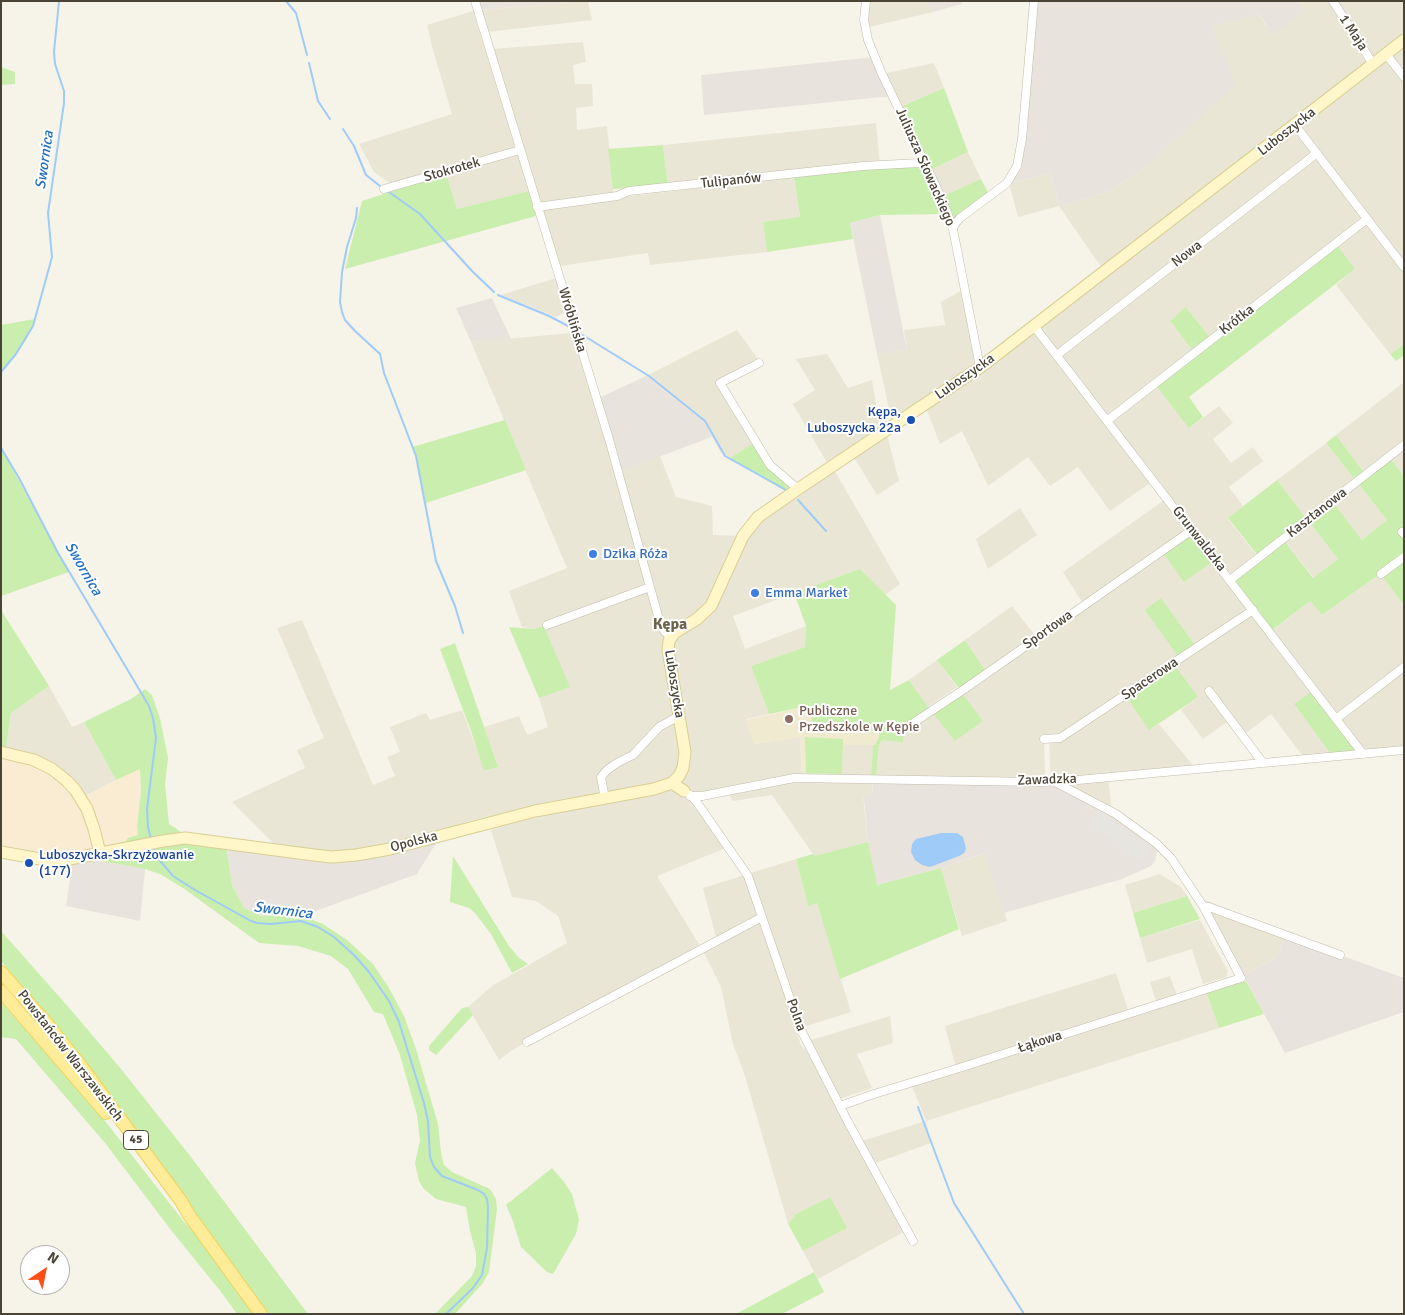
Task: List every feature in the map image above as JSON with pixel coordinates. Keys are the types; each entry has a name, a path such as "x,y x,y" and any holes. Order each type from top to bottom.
{"main road":[{"name":"Powstańców Warszawskich","path":"1,972 49,1026 81,1066 181,1201 189,1216 261,1314"},
{"name":"Powstańców Warszawskich","path":"1,991 102,1108 177,1204 189,1216"}],"street":[{"name":"Wróblińska","path":"475,1 609,440 660,623 665,632 671,637"},
{"name":"Juliusza Słowackiego","path":"866,1 864,20 868,40 941,198 953,229 979,362 982,366"},
{"path":"953,229 957,220 1007,183 1017,166 1022,139 1034,1"},
{"name":"1 Maja","path":"1333,1 1373,64"},
{"name":"Luboszycka","path":"672,783 680,776 684,759 684,744 668,650 671,637 677,630 706,612 711,606 748,528 770,508 982,366 1404,40"},
{"path":"1386,54 1404,77"},
{"path":"1295,126 1404,267"},
{"name":"Stokrotek","path":"384,189 520,150"},
{"name":"Nowa","path":"1057,356 1316,153"},
{"name":"Tulipanów","path":"537,207 617,196 629,191 862,166 919,163 925,165"},
{"name":"Krótka","path":"1108,420 1367,219"},
{"name":"Grunwaldzka","path":"1034,326 1363,754"},
{"path":"759,363 720,384 770,466 798,489"},
{"name":"Kasztanowa","path":"1230,580 1404,446"},
{"name":"Sportowa","path":"904,729 1192,530"},
{"path":"1381,574 1404,557"},
{"path":"547,625 650,587"},
{"name":"Spacerowa","path":"1044,739 1060,738 1253,610"},
{"path":"1336,719 1404,667"},
{"path":"1209,692 1263,763"},
{"path":"605,799 601,777 607,770 633,755 659,726 679,716"},
{"name":"Zawadzka","path":"687,794 702,796 794,778 1053,781 1404,750"},
{"path":"1,752 34,760 52,769 67,781 76,791 87,810 100,853"},
{"path":"1053,781 1116,814 1156,843 1172,858 1203,906 1340,954"},
{"path":"672,783 687,794"},
{"name":"Opolska","path":"1,852 56,861 163,841 190,838 332,857 356,855 390,849 535,811 661,788 672,783"},
{"name":"Polna","path":"687,794 696,801 746,874 800,1028 913,1241"},
{"name":"Łąkowa","path":"840,1106 1241,978 1203,906"},
{"path":"527,1042 762,916"}],"shaded area":[{"path":"479,1 579,1 481,10"},
{"path":"588,1 592,20 488,32 482,10"},
{"path":"866,1 925,1 933,12 865,28"},
{"path":"925,1 960,1 962,4 933,12"},
{"path":"1034,1 1302,1 1299,4 1305,11 1273,35 1259,14 1211,27 1236,84 1149,164 1129,179 1105,193 1059,206 1050,174 1007,183 1017,166"},
{"path":"1302,1 1328,1 1366,62 1312,111 1404,40 1404,344 1390,354 1336,285 1355,269 1212,340 1187,308 1170,321 1193,351 1179,365 1189,428 1219,406 1233,423 1213,439 1231,463 1253,447 1263,461 1229,487 1243,506 1228,519 1259,558 1271,632 1310,601 1322,615 1380,574 1404,605 1404,750 1363,754 1294,704 1333,757 1305,759 1271,714 1242,736 1230,720 1203,739 1181,710 1198,697 1149,730 1159,724 1196,769 1108,777 1112,812 1051,781 1049,739 1044,739 1045,782 876,780 879,745 882,740 904,729 987,673 965,640 1012,606 1037,638 1084,605 1063,572 1167,498 1153,481 1110,511 1078,467 1050,486 1028,457 988,486 962,431 940,444 925,405 893,427 877,354 907,350 904,330 945,325 941,302 964,289 982,366 1104,271 1059,206 1105,193 1129,179 1149,164 1211,27 1259,14 1266,26 1304,11 1299,4"},
{"path":"1337,1 1404,1 1404,32 1371,57"},
{"path":"473,11 529,191 457,209 444,169 391,184 374,172 359,144 452,114 427,25"},
{"path":"583,42 586,62 573,65 575,84 592,84 593,106 576,108 577,130 607,126 614,198 794,177 800,218 763,222 767,252 650,265 648,253 560,266 492,49"},
{"path":"875,57 892,96 704,115 701,75"},
{"path":"934,63 944,88 898,108 882,74"},
{"path":"876,123 880,165 668,185 663,145"},
{"path":"968,152 981,179 941,197 928,171"},
{"path":"1050,174 1059,206 1018,217 1009,183"},
{"path":"880,215 907,350 877,354 850,223"},
{"path":"556,278 566,312 556,317 501,295"},
{"path":"492,298 511,339 471,342 456,308"},
{"path":"737,330 760,362 720,383 755,442 730,458 721,452 703,421 646,376"},
{"path":"572,333 593,402 609,439 618,472 660,456 676,497 712,506 713,535 743,536 830,468 793,404 815,390 796,359 827,354 848,388 872,380 881,434 886,431 899,481 877,495 852,454 832,466 900,584 885,595 860,569 733,616 745,649 806,626 805,647 751,666 769,714 746,719 754,744 800,737 802,778 841,779 843,745 873,745 872,795 863,795 868,842 815,857 772,795 733,801 727,791 691,796 728,847 657,876 702,949 546,1031 499,1060 468,1007 492,986 567,943 558,916 536,901 512,897 491,830 516,822 569,810 603,799 566,798 465,822 441,835 370,853 281,851 232,802 305,768 297,750 324,738 277,628 302,620 373,785 395,776 387,757 400,752 390,727 426,713 430,720 462,710 485,771 498,767 484,727 519,716 527,735 548,727 539,698 569,687 544,627 534,629 522,627 509,591 567,568 471,342"},
{"path":"646,376 703,421 712,437 618,472 599,398"},
{"path":"1404,382 1404,476 1389,457 1366,475 1336,435"},
{"path":"1326,443 1387,520 1362,540 1332,501 1306,518 1277,480"},
{"path":"1020,508 1037,535 988,569 976,539"},
{"path":"1310,523 1338,559 1314,578 1285,542"},
{"path":"937,660 957,687 928,707 909,680"},
{"path":"49,686 72,727 84,722 116,780 81,798 5,753 11,713"},
{"path":"809,706 812,721 822,730 879,731 879,737 875,745 843,745 842,779 802,778 800,737 754,744 745,720"},
{"path":"1,752 34,760 81,798 140,768 141,792 137,826 138,835 120,850 73,859 1,845"},
{"path":"873,780 1053,781 1116,814 1158,849 1155,861 1151,866 1122,879 1004,913 985,853 941,868 876,885 868,842 863,795 872,794"},
{"path":"1099,811 1150,848 1141,861 1090,824"},
{"path":"441,835 417,874 302,916 262,916 244,908 232,885 226,843 332,857"},
{"path":"100,853 101,861 145,869 140,921 66,906 73,859"},
{"path":"986,853 1007,921 962,936 941,868"},
{"path":"796,859 808,905 817,903 851,1012 803,1027 774,954 790,1014 801,1045 816,1067 808,1041 890,1016 893,1043 857,1054 872,1088 839,1099 862,1141 926,1121 931,1143 873,1164 909,1229 818,1279 803,1251 846,1228 796,1214 788,1224 745,1076 733,1044 721,987 702,949 717,941 703,888"},
{"path":"1160,874 1181,887 1187,896 1133,913 1125,885"},
{"path":"1202,899 1287,932 1276,958 1243,975"},
{"path":"1200,920 1228,971 1226,977 1203,984 1192,949 1147,963 1140,938"},
{"path":"1287,932 1340,955 1404,978 1404,1012 1285,1053 1243,975 1276,958"},
{"path":"1116,973 1129,1013 1157,1004 1150,982 1170,976 1178,998 1205,989 1219,1028 926,1121 912,1086 957,1072 945,1026"}],"green space":[{"path":"1,67 15,72 15,84 1,85"},
{"path":"944,88 968,152 928,171 941,197 981,179 990,197 955,224 947,214 880,215 850,223 853,239 767,252 763,222 800,217 794,177 854,171 863,166 925,165 898,108"},
{"path":"663,145 668,185 613,189 608,149"},
{"path":"446,174 457,209 529,191 536,216 345,269 362,201"},
{"path":"1336,244 1355,269 1189,397 1203,417 1189,428 1155,384 1193,351 1170,321 1186,307 1212,340"},
{"path":"35,319 26,340 1,373 1,325"},
{"path":"1404,344 1404,355 1396,361 1390,354"},
{"path":"505,420 526,470 426,503 416,456 412,447"},
{"path":"1336,435 1366,475 1389,457 1404,476 1404,605 1380,574 1322,615 1310,601 1270,632 1230,580 1259,557 1228,518 1277,480 1306,518 1285,542 1313,578 1338,559 1310,523 1332,501 1362,540 1387,520 1326,443"},
{"path":"755,442 770,465 798,489 790,494 730,458"},
{"path":"1,448 69,572 1,596"},
{"path":"1192,530 1215,560 1184,582 1162,551"},
{"path":"860,569 896,605 890,690 909,680 931,711 904,729 903,742 882,740 879,745 876,780 871,780 873,745 875,745 879,737 879,731 822,730 812,721 808,706 769,714 751,666 805,647 806,626 794,593"},
{"path":"1161,598 1197,648 1180,659 1145,610"},
{"path":"1,610 49,686 11,713 5,753 1,752"},
{"path":"544,626 570,687 539,698 509,627 534,629"},
{"path":"965,640 987,673 961,692 983,721 955,741 931,711 961,691 937,660"},
{"path":"455,643 498,767 484,771 440,649"},
{"path":"1173,663 1198,697 1149,730 1125,695"},
{"path":"145,689 152,695 160,718 168,758 165,784 169,824 190,838 226,843 232,885 244,908 262,916 302,916 323,924 347,940 373,964 404,1016 416,1049 438,1124 444,1165 452,1172 490,1189 496,1199 497,1209 489,1272 483,1283 455,1314 435,1314 472,1276 476,1266 476,1253 466,1207 436,1199 423,1188 419,1181 415,1163 420,1140 417,1115 400,1055 383,1014 374,1012 348,969 331,956 298,946 259,943 183,888 160,874 145,869 101,861 100,853 120,850 128,838 138,835 137,826 141,792 140,769 116,780 84,722 131,699"},
{"path":"1314,690 1363,754 1333,757 1294,704"},
{"path":"805,737 843,739 842,774 806,773"},
{"path":"868,842 877,885 941,868 959,929 840,979 817,903 808,906 796,859"},
{"path":"453,856 509,946 518,957 528,964 512,973 491,934 475,913 469,908 450,902"},
{"path":"1187,896 1200,919 1140,938 1133,913"},
{"path":"1,931 121,1069 191,1157 308,1314 237,1314 105,1143 16,1039 1,1037 1,1002 98,1112 185,1223 219,1257 52,1021 1,961"},
{"path":"1246,981 1264,1014 1219,1028 1205,989"},
{"path":"468,1007 473,1015 436,1055 429,1050 429,1046 462,1008"},
{"path":"552,1168 572,1194 579,1220 576,1234 553,1274 547,1272 521,1247 506,1205"},
{"path":"830,1197 847,1228 803,1251 788,1224 796,1214"},
{"path":"814,1272 824,1292 782,1314 736,1314"}],"water":[{"path":"941,833 957,833 963,837 966,849 964,853 930,867 922,865 915,860 911,852 912,844 916,839"}],"waterway":[{"name":"Swornica","path":"1,372 16,354 33,326 52,257 48,213 64,103 64,91 55,64 54,52 59,1"},
{"path":"286,1 296,13 307,55"},
{"path":"309,63 318,101 330,119"},
{"path":"343,129 354,146 366,175 380,186"},
{"path":"389,192 420,214 472,271 494,292"},
{"path":"357,208 342,272 340,302 342,312 345,320 380,354 384,373 416,456 436,561 455,606 463,633"},
{"path":"498,295 568,326"},
{"path":"581,334 649,376 705,421 725,456 786,490"},
{"name":"Swornica","path":"1,448 19,478 58,553 149,706 156,738 147,809 151,839"},
{"path":"798,500 826,531"},
{"name":"Swornica","path":"153,846 156,856 173,876 251,921 271,924 301,921 318,927 334,937 369,972 389,1001 399,1022 424,1103 428,1121 430,1157 434,1167 442,1176 478,1190 487,1199 487,1248 482,1275 473,1288 446,1314"},
{"path":"918,1107 954,1203 1024,1314"}],"place":[{"name":"Kępa, Luboszycka 22a","path":"911,420"},
{"name":"Dzika Róża","path":"593,554"},
{"name":"Emma Market","path":"755,593"},
{"name":"Publiczne Przedszkole w Kępie","path":"789,719"},
{"name":"Luboszycka-Skrzyżowanie (177)","path":"29,863"}],"district":[{"name":"Kępa","path":"670,625"}]}
